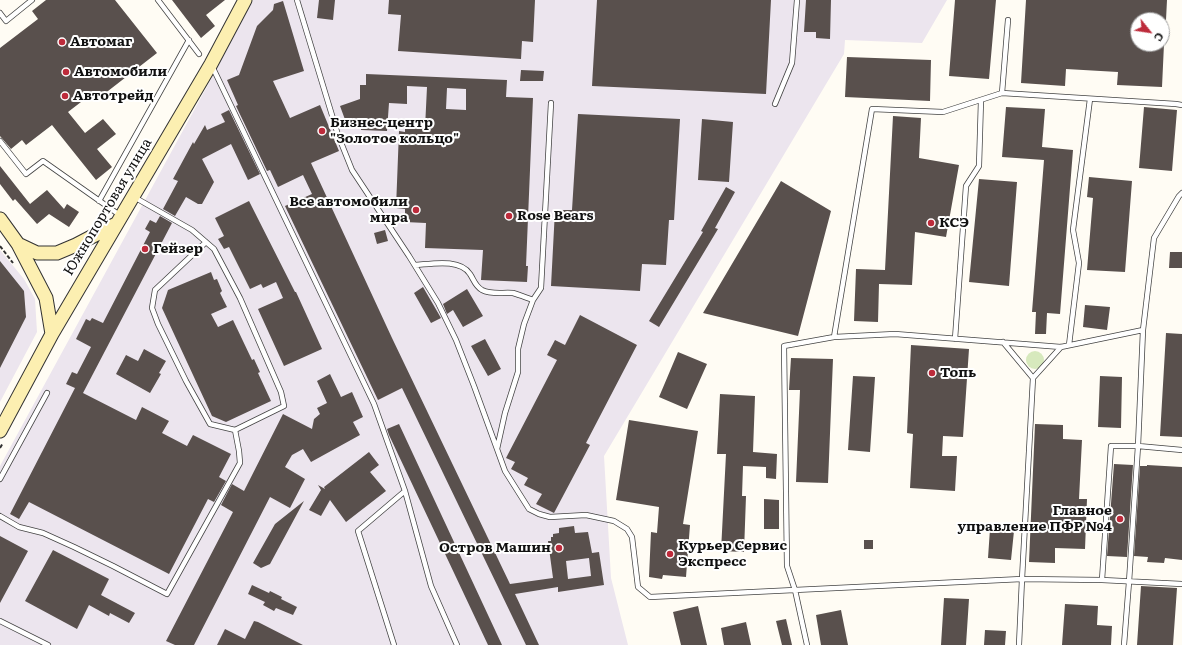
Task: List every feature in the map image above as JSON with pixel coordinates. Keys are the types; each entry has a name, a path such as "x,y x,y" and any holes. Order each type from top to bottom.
{"main road":[{"name":"Южнопортовая улица","path":"0,430 52,334 211,64 245,0"},
{"path":"0,219 18,244 46,298 52,334"},
{"path":"18,244 37,253 57,253 76,245 118,220"}],"lane":[{"path":"0,13 6,21 32,0"},
{"path":"158,0 199,54"},
{"path":"297,0 338,135 352,170 415,265 438,303 456,340 505,471 530,509 539,514 550,517 586,515 614,521 627,529 632,537 638,587 650,597 1022,579 1102,580 1182,584"},
{"path":"774,104 792,63 797,0"},
{"path":"1002,93 1008,20"},
{"path":"99,201 189,40"},
{"path":"211,64 374,404 405,491 431,586 457,645"},
{"path":"834,337 872,109 943,112 1002,93 1182,105"},
{"path":"1069,345 1078,262 1073,230 1090,99"},
{"path":"955,338 966,186 979,166 981,100"},
{"path":"497,449 505,413 518,372 518,349 524,324 533,300 541,288 551,103"},
{"path":"0,141 26,174 43,161 99,201 118,220"},
{"path":"1124,645 1138,446 1143,330 1154,238 1182,193"},
{"path":"132,196 192,230 206,242 214,249 240,298 281,392 284,406 235,430 210,424 186,381 158,324 152,308 155,290 206,242"},
{"path":"415,265 454,264 464,267 476,286 482,290 488,292 514,294 533,300"},
{"path":"807,645 795,590 787,566 784,346 834,337 895,334 1061,347 1143,330"},
{"path":"1003,342 1032,378"},
{"path":"1019,645 1032,378 1061,347"},
{"path":"0,479 47,393"},
{"path":"0,516 19,527 43,533 74,547 167,594 240,462 235,430"},
{"path":"1102,580 1111,446 1138,446 1182,450"},
{"path":"394,645 358,531 405,491"},
{"path":"0,621 48,645"}],"path":[{"path":"0,246 12,261"}],"shaded area":[{"path":"253,0 947,0 922,43 845,40 844,54 604,456 611,578 628,645 0,645 0,466"},
{"path":"0,250 24,279 35,299 37,332 0,402"}],"green space":[{"path":"1035,351 1041,354 1044,360 1041,366 1035,369 1029,366 1026,360 1029,354"}],"building":[{"name":"Автомобили","path":"46,0 115,0 157,53 99,98 94,92 68,112 85,133 103,119 116,134 97,149 112,167 96,180 52,125 26,145 22,140 11,149 0,136 0,48 38,19 32,11"},
{"path":"172,0 225,0 206,15 215,26 201,38"},
{"path":"319,0 335,0 333,20 317,18"},
{"path":"389,0 535,0 533,42 522,41 521,59 398,51 401,15 388,14"},
{"path":"597,0 771,0 766,94 592,86"},
{"path":"806,0 831,0 830,39 816,38 816,32 804,32"},
{"path":"955,0 996,0 989,79 949,76"},
{"path":"1026,0 1167,0 1166,12 1130,12 1130,52 1164,52 1162,87 1117,85 1118,72 1066,69 1065,86 1021,83"},
{"path":"283,1 304,71 273,81 290,118 320,105 339,151 311,163 392,338 510,584 553,578 548,541 551,541 553,534 559,533 559,528 574,526 575,533 588,532 592,553 599,552 604,585 558,592 558,587 515,594 539,645 526,645 402,388 378,400 285,206 312,194 303,175 278,187 270,170 267,171 236,106 238,105 227,80 239,75 257,26 273,10 274,4","holes":["589,558 591,576 568,579 566,561"]},
{"path":"847,57 931,60 930,101 845,97"},
{"path":"521,70 544,71 543,81 520,81"},
{"path":"366,74 507,80 506,97 533,98 526,266 528,266 527,282 481,280 483,250 425,248 426,223 405,222 405,209 396,208 399,131 405,132 405,126 425,128 427,87 407,86 407,104 389,103 387,131 361,130 361,121 347,125 340,106 360,99 360,85 366,85","holes":["447,88 466,89 466,110 446,109"]},
{"path":"1006,107 1045,109 1042,147 1073,150 1060,314 1047,313 1046,334 1035,334 1036,312 1032,312 1044,160 1002,157"},
{"path":"1144,107 1177,110 1172,171 1139,168"},
{"path":"229,110 260,174 248,180 231,144 202,159 214,182 202,204 198,204 186,197 175,216 163,209 178,181 173,179 193,142 194,144 205,125 207,130 225,122 221,114"},
{"path":"578,114 680,119 674,220 669,220 666,265 642,264 640,291 551,286 555,210 572,210"},
{"path":"893,116 921,118 919,158 959,165 946,237 915,232 912,285 879,284 878,322 854,321 856,269 885,270"},
{"path":"702,119 733,122 729,182 698,180"},
{"path":"0,166 30,204 47,190 64,209 67,204 79,212 69,227 49,214 37,224 15,199 13,201 0,184"},
{"path":"1089,177 1132,181 1125,272 1087,270 1093,198 1087,197"},
{"path":"979,179 1017,182 1009,286 969,282"},
{"path":"781,181 831,211 798,336 703,313"},
{"path":"726,187 735,192 715,228 718,229 659,327 649,321 703,232 701,231"},
{"path":"249,201 296,292 322,349 284,366 258,309 283,298 276,282 263,288 261,284 250,289 229,247 224,249 218,239 224,236 215,218"},
{"path":"160,216 172,223 83,393 136,420 142,407 169,421 162,433 187,446 193,435 231,454 219,477 226,481 214,502 208,499 169,574 29,502 19,519 10,514 75,388 66,384 72,372 77,374 91,347 76,339 86,319 90,321 92,318 103,323 150,232 145,229 150,220 156,223"},
{"path":"385,230 388,241 377,244 374,233"},
{"path":"1170,252 1182,252 1182,268 1169,268"},
{"path":"0,261 24,291 26,317 0,368"},
{"path":"211,272 214,280 217,279 222,291 220,293 227,307 211,314 218,327 233,320 252,360 254,359 260,372 258,373 271,401 226,422 212,416 162,308 168,290"},
{"path":"423,287 441,318 431,323 414,293"},
{"path":"467,289 483,316 463,327 453,310 447,314 443,304"},
{"path":"1085,305 1110,307 1107,330 1083,327"},
{"path":"580,315 637,345 586,443 590,445 554,513 536,504 542,494 524,485 528,478 511,469 515,462 506,458 557,360 547,355 555,340 565,345"},
{"path":"1166,333 1182,334 1182,437 1160,436"},
{"path":"485,339 501,369 488,376 471,346"},
{"path":"911,345 969,349 963,437 943,436 942,456 957,456 955,491 910,488 913,434 907,433"},
{"path":"144,349 166,361 159,373 161,374 150,393 116,374 126,355 138,361"},
{"path":"678,352 707,364 687,409 659,397"},
{"path":"791,358 833,359 828,483 796,482 800,390 789,390"},
{"path":"330,374 341,397 352,392 363,417 353,422 360,435 311,462 303,449 292,455 285,467 305,479 290,508 270,497 194,645 175,645 166,641 233,512 221,505 232,484 244,491 283,414 312,429 314,419 320,414 317,408 327,403 317,381"},
{"path":"853,376 875,377 870,452 848,450"},
{"path":"1100,376 1122,377 1121,428 1098,427"},
{"path":"720,394 755,396 753,452 777,454 776,479 766,478 766,467 743,466 742,496 746,496 744,552 721,551 726,454 717,454"},
{"path":"629,420 698,431 683,524 690,525 686,577 663,575 662,579 649,577 651,532 657,533 659,507 616,500"},
{"path":"399,424 502,645 488,645 389,435 387,429"},
{"path":"1035,424 1063,425 1063,439 1082,440 1079,499 1087,499 1085,549 1055,548 1055,563 1029,562"},
{"path":"369,452 379,465 370,472 386,491 346,522 330,500 321,516 309,510 321,490 318,485 325,489 324,487"},
{"name":"Главное управление ПФР №4","path":"1114,464 1133,465 1127,557 1107,556"},
{"path":"1140,466 1182,467 1182,560 1165,558 1164,563 1147,562 1148,557 1134,556"},
{"path":"764,499 779,500 779,529 764,529"},
{"path":"304,501 270,564 261,568 253,563 275,524"},
{"path":"990,529 1014,531 1011,560 988,558"},
{"path":"0,536 28,551 0,603"},
{"path":"864,540 873,540 873,549 864,549"},
{"path":"53,550 109,579 101,595 135,613 129,623 110,613 109,616 89,605 77,629 25,601"},
{"path":"252,585 269,593 270,591 282,597 281,599 297,607 293,615 276,608 274,611 263,605 265,602 248,594"},
{"path":"1141,586 1177,588 1173,645 1137,645"},
{"path":"944,598 969,599 966,645 941,645"},
{"path":"1065,604 1098,606 1097,625 1112,626 1111,645 1062,645"},
{"path":"698,606 707,645 681,645 673,612"},
{"path":"841,610 848,645 821,645 816,615"},
{"path":"786,619 792,645 782,645 776,621"},
{"path":"254,621 303,645 217,645 225,629 245,639"},
{"path":"746,622 751,645 724,645 721,628"},
{"path":"985,630 1006,631 1005,645 984,645"}],"place":[{"name":"Автомаг","path":"62,42"},
{"name":"Автомобили","path":"66,72"},
{"name":"Автотрейд","path":"65,96"},
{"name":"Бизнес-центр \"Золотое кольцо\"","path":"322,131"},
{"name":"Все автомобили мира","path":"416,210"},
{"name":"Rose Bears","path":"509,216"},
{"name":"КСЭ","path":"931,223"},
{"name":"Гейзер","path":"145,249"},
{"name":"Топь","path":"932,373"},
{"name":"Главное управление ПФР №4","path":"1120,519"},
{"name":"Остров Машин","path":"559,548"},
{"name":"Курьер Сервис Экспресс","path":"670,554"}]}
